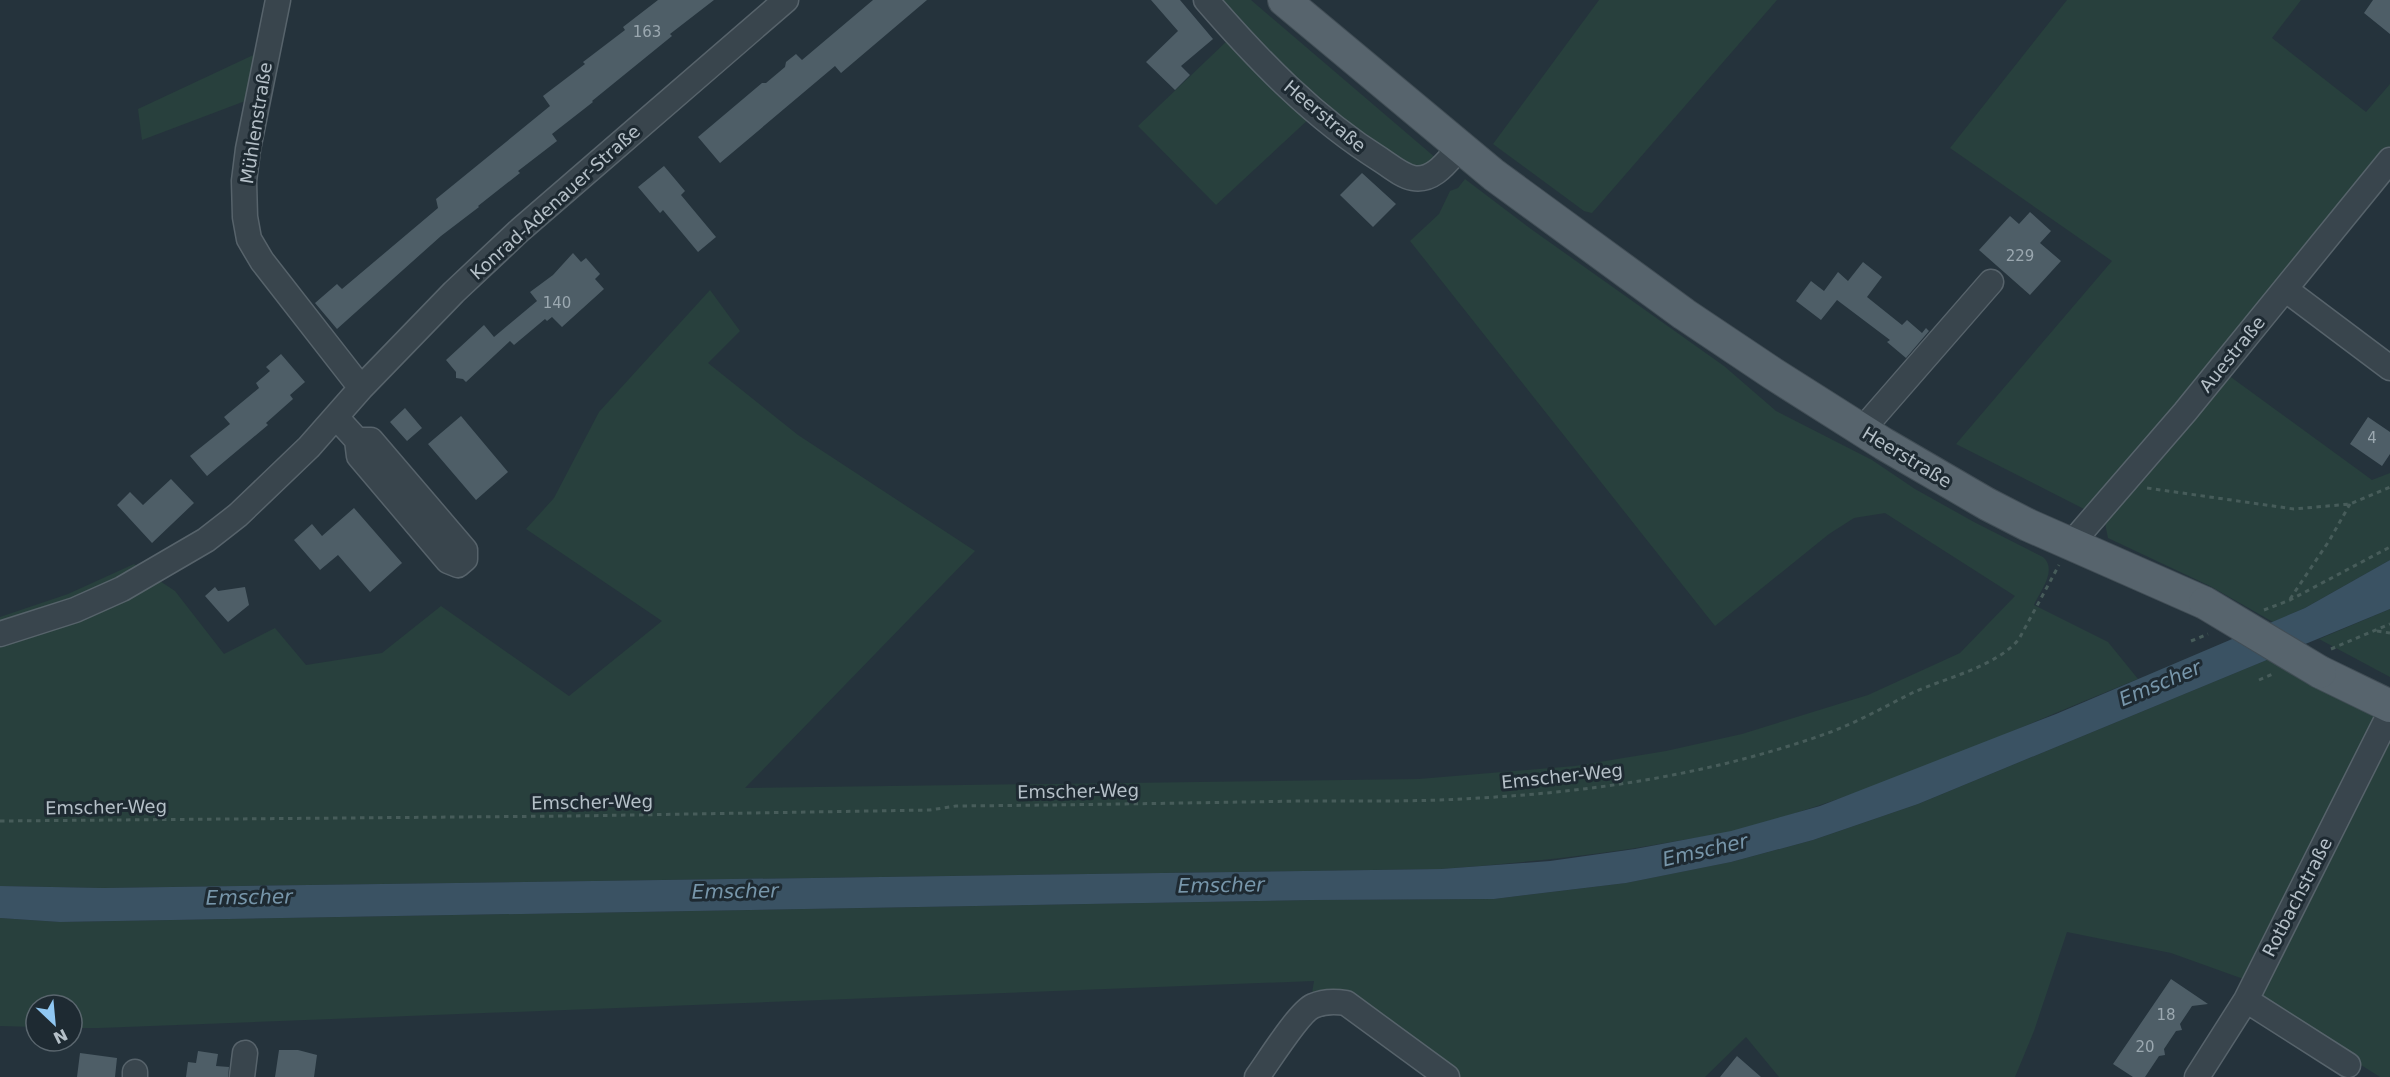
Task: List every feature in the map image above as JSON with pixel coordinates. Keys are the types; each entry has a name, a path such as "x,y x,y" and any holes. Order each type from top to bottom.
{"main road":[{"name":"Heerstraße","path":"1284,0 1494,175 1684,314 1862,430 1987,504 2070,545 2133,570 2209,618 2390,706"}],"street":[{"name":"Mühlenstraße","path":"278,0 248,149 244,181 245,218 249,239 262,261 361,388"},
{"name":"Konrad-Adenauer-Straße","path":"0,634 75,610 122,589 206,540 262,494 454,292 519,230 786,0"},
{"name":"Heerstraße","path":"1206,0 1255,56 1299,96 1353,143 1398,171 1414,178 1435,175 1460,147"},
{"name":"Auestraße","path":"2070,545 2185,412 2390,160"},
{"path":"1862,430 1991,282"},
{"path":"2285,289 2389,366"},
{"path":"336,417 357,440 359,456 448,561 458,565 465,559 465,550 371,440 357,440"},
{"name":"Rotbachstraße","path":"2197,1077 2246,1000 2390,713"},
{"path":"2246,1000 2348,1065"},
{"path":"1257,1077 1311,1006 1332,1001 1346,1003 1447,1077"},
{"path":"242,1077 245,1053"}],"path":[{"path":"2128,478 2139,487 2294,509 2350,504 2390,487"},
{"path":"2290,600 2329,541 2350,504"},
{"name":"Emscher-Weg","path":"0,820 572,816 930,810 968,806 1477,799 1613,786 1665,777 1776,750 1828,733 1867,718 1912,694 1998,657 2019,639 2070,545"},
{"path":"2257,614 2290,600 2390,547"},
{"path":"2191,641 2209,618"},
{"path":"2375,630 2390,633"}],"green space":[{"path":"1220,0 1251,0 1437,159 1425,168 1410,170 1341,126"},
{"path":"1599,0 1777,0 1592,213 1584,211 1493,144"},
{"path":"2067,0 2301,0 2272,38 2366,112 2390,84 2390,153 2086,510 1956,444 2112,261 1950,148"},
{"path":"1229,39 1311,117 1216,205 1138,126"},
{"path":"262,51 253,98 142,140 138,109"},
{"path":"1465,179 1531,229 1724,366 1776,411 1872,460 1915,489 2043,557 2049,568 2048,574 2034,605 2108,642 2138,679 1888,781 1786,816 1718,834 1527,862 1441,869 103,888 0,886 0,617 68,594 134,564 175,591 224,654 275,628 306,665 382,653 441,606 569,696 662,621 526,529 554,498 599,412 710,290 740,331 708,363 798,435 975,551 745,788 1419,779 1575,766 1666,751 1742,734 1868,695 1960,653 2015,596 1885,513 1854,518 1829,534 1715,626 1410,241 1439,214 1450,191 1458,188"},
{"path":"2228,375 2372,480 2390,473 2390,560 2305,608 2273,622 2210,586 2108,538 2105,523"},
{"path":"2390,609 2390,677 2319,639"},
{"path":"2281,654 2386,711 2249,981 2171,953 2067,932 2034,1031 2015,1077 1779,1077 1746,1037 1705,1077 1454,1077 1347,1002 1310,1005 1314,981 99,1028 84,1028 84,993 24,993 24,1027 0,1026 0,918 60,922 1313,900 1494,899 1626,883 1731,862 1813,840 1918,804"},
{"path":"2390,730 2390,1077 2380,1077 2250,995"}],"water":[{"name":"Emscher","path":"2390,560 2390,609 1918,804 1813,840 1731,862 1626,883 1494,899 1313,900 60,922 0,918 0,886 103,888 1441,869 1550,861 1635,849 1731,831 1820,806 2056,714 2305,608"}],"building":[{"path":"658,0 714,0 670,34 672,36 552,134 557,141 441,236 337,329 315,303 337,284 342,289 438,208 436,199 550,106 543,96 585,64 583,62 625,30 623,27"},
{"path":"873,0 927,0 841,73 835,66 720,163 698,137 762,83 766,83 785,67 786,62 796,54 802,60"},
{"path":"1151,0 1180,0 1213,39 1181,66 1190,75 1175,90 1146,62 1178,31"},
{"path":"2373,0 2390,0 2390,34 2364,13"},
{"path":"664,166 685,191 681,195 716,237 698,252 663,210 660,213 638,187"},
{"path":"1362,173 1396,204 1373,227 1340,195"},
{"path":"2030,212 2051,231 2040,243 2061,261 2030,295 1979,250 2010,216 2019,224"},
{"path":"573,253 581,262 586,258 600,274 595,279 604,289 562,327 552,317 547,321 545,319 514,345 510,341 466,382 456,378 456,372 446,360 484,325 494,337 537,301 530,292 553,275"},
{"path":"1863,262 1882,277 1867,297 1902,325 1907,320 1922,333 1926,328 1929,331 1906,358 1887,342 1890,340 1837,300 1821,320 1796,301 1811,281 1824,291 1838,272 1848,281"},
{"path":"281,354 305,382 290,395 293,399 266,423 268,425 207,476 190,456 230,424 224,417 259,388 256,383 270,371 266,367"},
{"path":"405,408 422,428 407,441 390,422"},
{"path":"461,416 508,472 476,500 428,444"},
{"path":"2368,417 2390,432 2390,454 2382,466 2350,444"},
{"path":"171,479 194,503 152,543 117,505 130,492 143,505"},
{"path":"354,508 402,563 370,592 338,555 320,570 294,540 312,524 322,536"},
{"path":"215,587 218,591 245,587 249,605 228,622 205,596"},
{"path":"2171,979 2208,1004 2192,1006 2180,1024 2182,1030 2176,1031 2164,1049 2165,1055 2159,1056 2145,1077 2133,1077 2113,1064"},
{"path":"279,1050 298,1050 317,1055 314,1077 275,1077"},
{"path":"198,1051 218,1054 216,1066 229,1067 228,1077 186,1077 188,1062 196,1063"},
{"path":"80,1053 117,1058 115,1077 77,1077"},
{"path":"1737,1056 1761,1077 1720,1077"}]}
